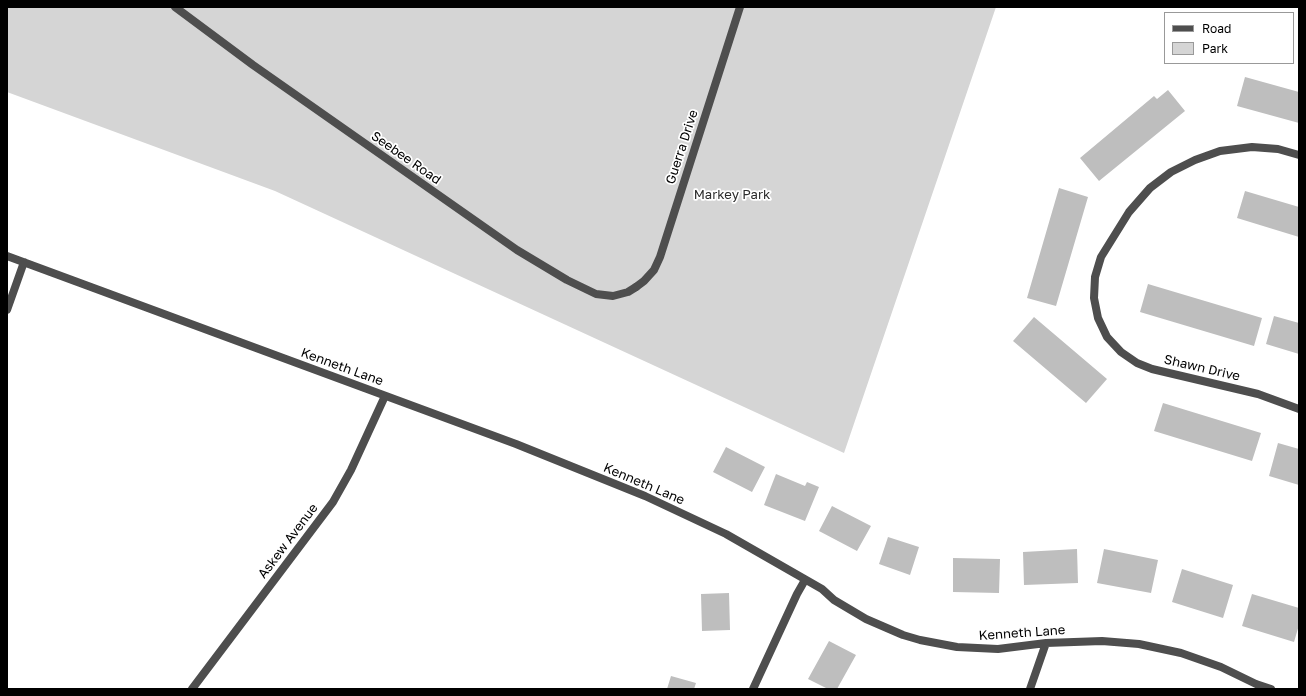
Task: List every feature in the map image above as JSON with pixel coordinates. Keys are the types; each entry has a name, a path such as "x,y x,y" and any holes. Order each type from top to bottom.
{"street":[{"name":"Seebee Road","path":"175,7 253,65 516,250 567,280 596,294 613,296 628,292 636,287"},
{"name":"Guerra Drive","path":"636,287 644,282 654,270 660,257 740,7"},
{"name":"Shawn Drive","path":"1299,155 1278,149 1252,148 1220,152 1195,160 1171,172 1150,188 1129,212 1102,257 1095,277 1094,298 1098,318 1107,336 1121,352 1137,363 1152,369 1258,394 1299,409"},
{"name":"Kenneth Lane","path":"7,256 516,444 645,496 726,534 822,589 834,600 866,619 903,635 957,648 998,649 1046,643 1102,641 1139,644 1181,653 1222,667 1256,684 1271,689"},
{"path":"7,310 24,262"},
{"name":"Askew Avenue","path":"192,689 333,502 351,470 385,396"},
{"path":"753,689 796,594 805,580"},
{"path":"1030,689 1046,643"}],"green space":[{"name":"Markey Park","path":"7,7 996,7 844,453 275,191 7,92"}],"building":[{"path":"1245,77 1299,92 1299,123 1237,106"},
{"path":"1168,90 1185,111 1099,181 1080,158 1154,96 1157,99"},
{"path":"1059,188 1088,197 1056,306 1027,298"},
{"path":"1245,191 1299,207 1299,237 1237,218"},
{"path":"1148,284 1262,318 1254,346 1140,312"},
{"path":"1274,316 1299,323 1299,354 1266,344"},
{"path":"1034,317 1107,379 1086,403 1013,341"},
{"path":"1163,403 1261,433 1252,461 1154,431"},
{"path":"1278,443 1299,449 1299,485 1269,476"},
{"path":"726,447 765,467 752,492 713,472"},
{"path":"776,474 805,486 807,482 819,487 805,521 764,505"},
{"path":"832,506 871,526 857,551 819,531"},
{"path":"888,537 919,547 910,575 879,564"},
{"path":"1077,549 1078,583 1024,585 1023,552"},
{"path":"1104,549 1158,560 1151,593 1097,583"},
{"path":"953,558 1000,559 999,593 953,592"},
{"path":"1182,569 1233,585 1223,618 1172,602"},
{"path":"729,593 730,630 702,631 701,594"},
{"path":"1252,594 1299,608 1299,625 1294,642 1242,626"},
{"path":"829,641 856,655 837,689 828,689 808,679"},
{"path":"671,676 696,683 694,689 667,689"}]}
